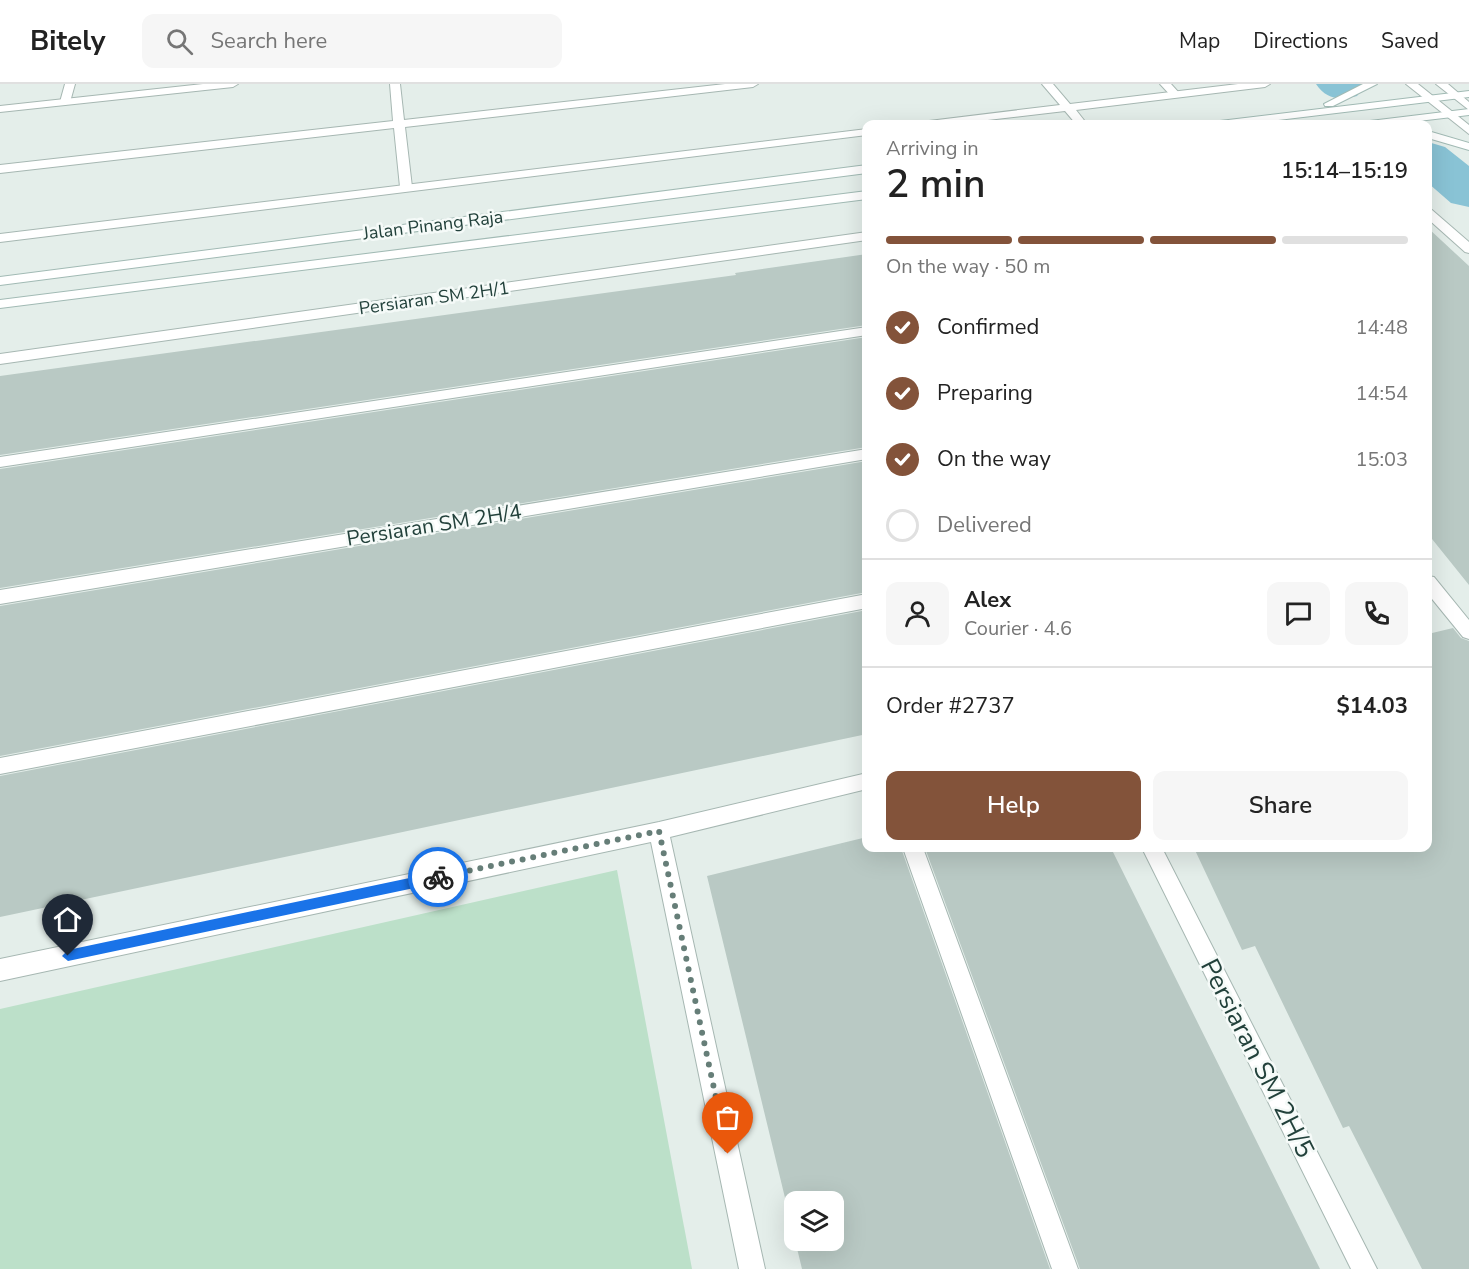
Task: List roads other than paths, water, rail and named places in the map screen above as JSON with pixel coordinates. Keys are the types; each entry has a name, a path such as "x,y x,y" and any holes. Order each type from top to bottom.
{"street":[{"path":"65,102 70,84"},
{"path":"0,109 184,87 234,84"},
{"path":"395,84 406,187"},
{"path":"0,169 753,84"},
{"path":"1047,84 1078,120"},
{"path":"1165,84 1176,95"},
{"path":"964,120 1265,84"},
{"path":"1305,114 1372,84"},
{"path":"1411,84 1469,131"},
{"path":"1441,84 1469,107"},
{"path":"1254,120 1469,94"},
{"path":"1405,120 1469,112"},
{"path":"0,238 862,133"},
{"path":"1432,135 1469,147"},
{"name":"Jalan Pinang Raja","path":"0,281 862,170"},
{"path":"0,304 862,196"},
{"path":"1432,217 1469,249"},
{"name":"Persiaran SM 2H/1","path":"0,359 862,237"},
{"path":"0,462 862,332"},
{"name":"Persiaran SM 2H/4","path":"0,597 862,455"},
{"path":"1432,587 1469,632"},
{"path":"0,766 862,602"},
{"path":"0,970 659,831 862,782"},
{"path":"659,831 752,1269"},
{"path":"914,852 1065,1269"},
{"name":"Persiaran SM 2H/5","path":"1154,852 1364,1269"}],"waterway":[{"path":"1432,160 1469,192"}]}
